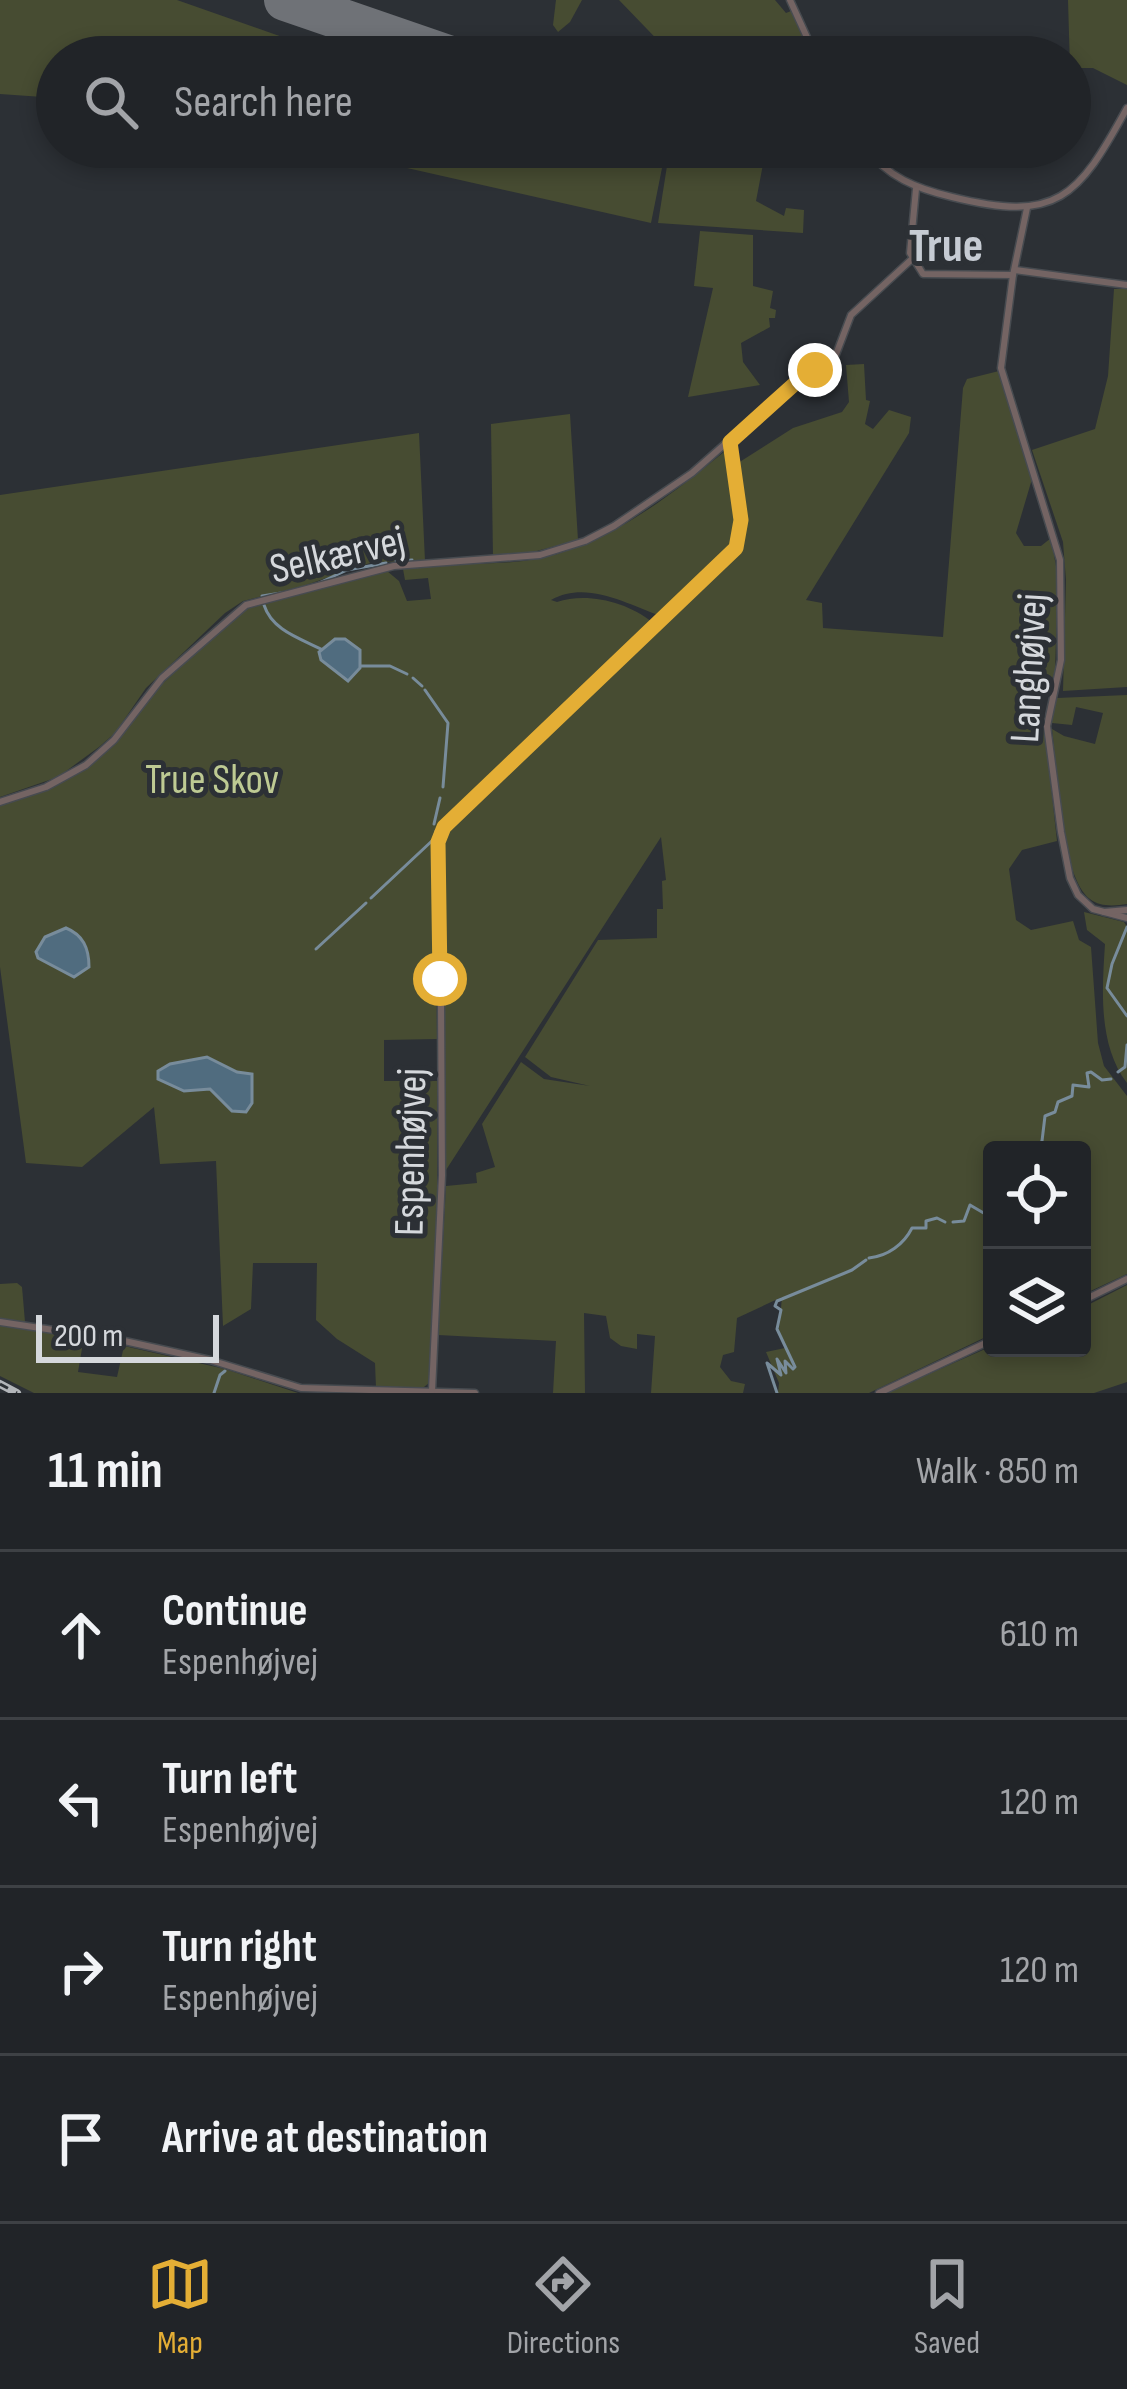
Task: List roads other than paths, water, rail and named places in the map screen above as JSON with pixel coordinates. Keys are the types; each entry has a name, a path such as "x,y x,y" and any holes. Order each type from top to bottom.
{"street":[{"path":"788,1 806,36"},
{"path":"1091,167 1127,108"},
{"path":"885,168 916,189 999,209 1027,208 1054,199 1090,168"},
{"path":"916,189 910,245 912,259 923,274 1014,273 1127,285"},
{"name":"Langhøjvej","path":"1027,208 1001,368 1060,560 1061,660 1047,726 1060,832 1073,888 1086,904 1127,914"},
{"path":"730,442 800,379 836,357 851,315 912,259"},
{"name":"Selkærvej","path":"0,802 46,787 86,765 114,740 162,678 246,605 394,566 519,559 556,551 585,541 644,508 730,442"},
{"name":"Espenhøjvej","path":"432,1391 442,1175 440,834 736,548 741,520 730,442"},
{"path":"1091,1297 1127,1279"},
{"path":"0,1322 188,1355 301,1388 475,1393"},
{"path":"879,1393 983,1344"}],"water":[{"path":"335,639 345,639 360,650 360,668 348,681 321,660 319,652"},
{"path":"66,928 81,938 88,954 89,967 74,977 38,958 36,952 45,937"},
{"path":"207,1057 252,1074 252,1103 246,1112 232,1111 210,1089 184,1091 158,1079 158,1071 170,1064"}],"waterway":[{"path":"396,561 412,560"},
{"path":"319,583 347,570 386,563"},
{"path":"262,596 281,593"},
{"path":"264,605 280,627 321,649"},
{"path":"361,666 390,666 407,674"},
{"path":"413,678 422,686"},
{"path":"425,690 448,723 443,787"},
{"path":"434,824 440,798"},
{"path":"371,898 434,839 436,831"},
{"path":"316,949 366,903"},
{"path":"1127,927 1107,988 1127,1016"},
{"path":"1118,1072 1125,1067 1127,1045"},
{"path":"1042,1141 1045,1116 1072,1096 1073,1085 1089,1087 1087,1073 1091,1072 1102,1080 1111,1079"},
{"path":"953,1222 964,1221 970,1205 983,1213"},
{"path":"869,1258 895,1248 912,1228 926,1228 926,1221 945,1222"},
{"path":"777,1393 767,1363 781,1375 777,1359 786,1373 785,1361 795,1367 777,1329 781,1310 775,1306 777,1301 866,1260"},
{"path":"214,1393 225,1371"}],"railway":[{"path":"0,1384 17,1393"}],"district":[{"name":"True","path":"946,244"}],"park label":[{"name":"True Skov","path":"212,778"}]}
